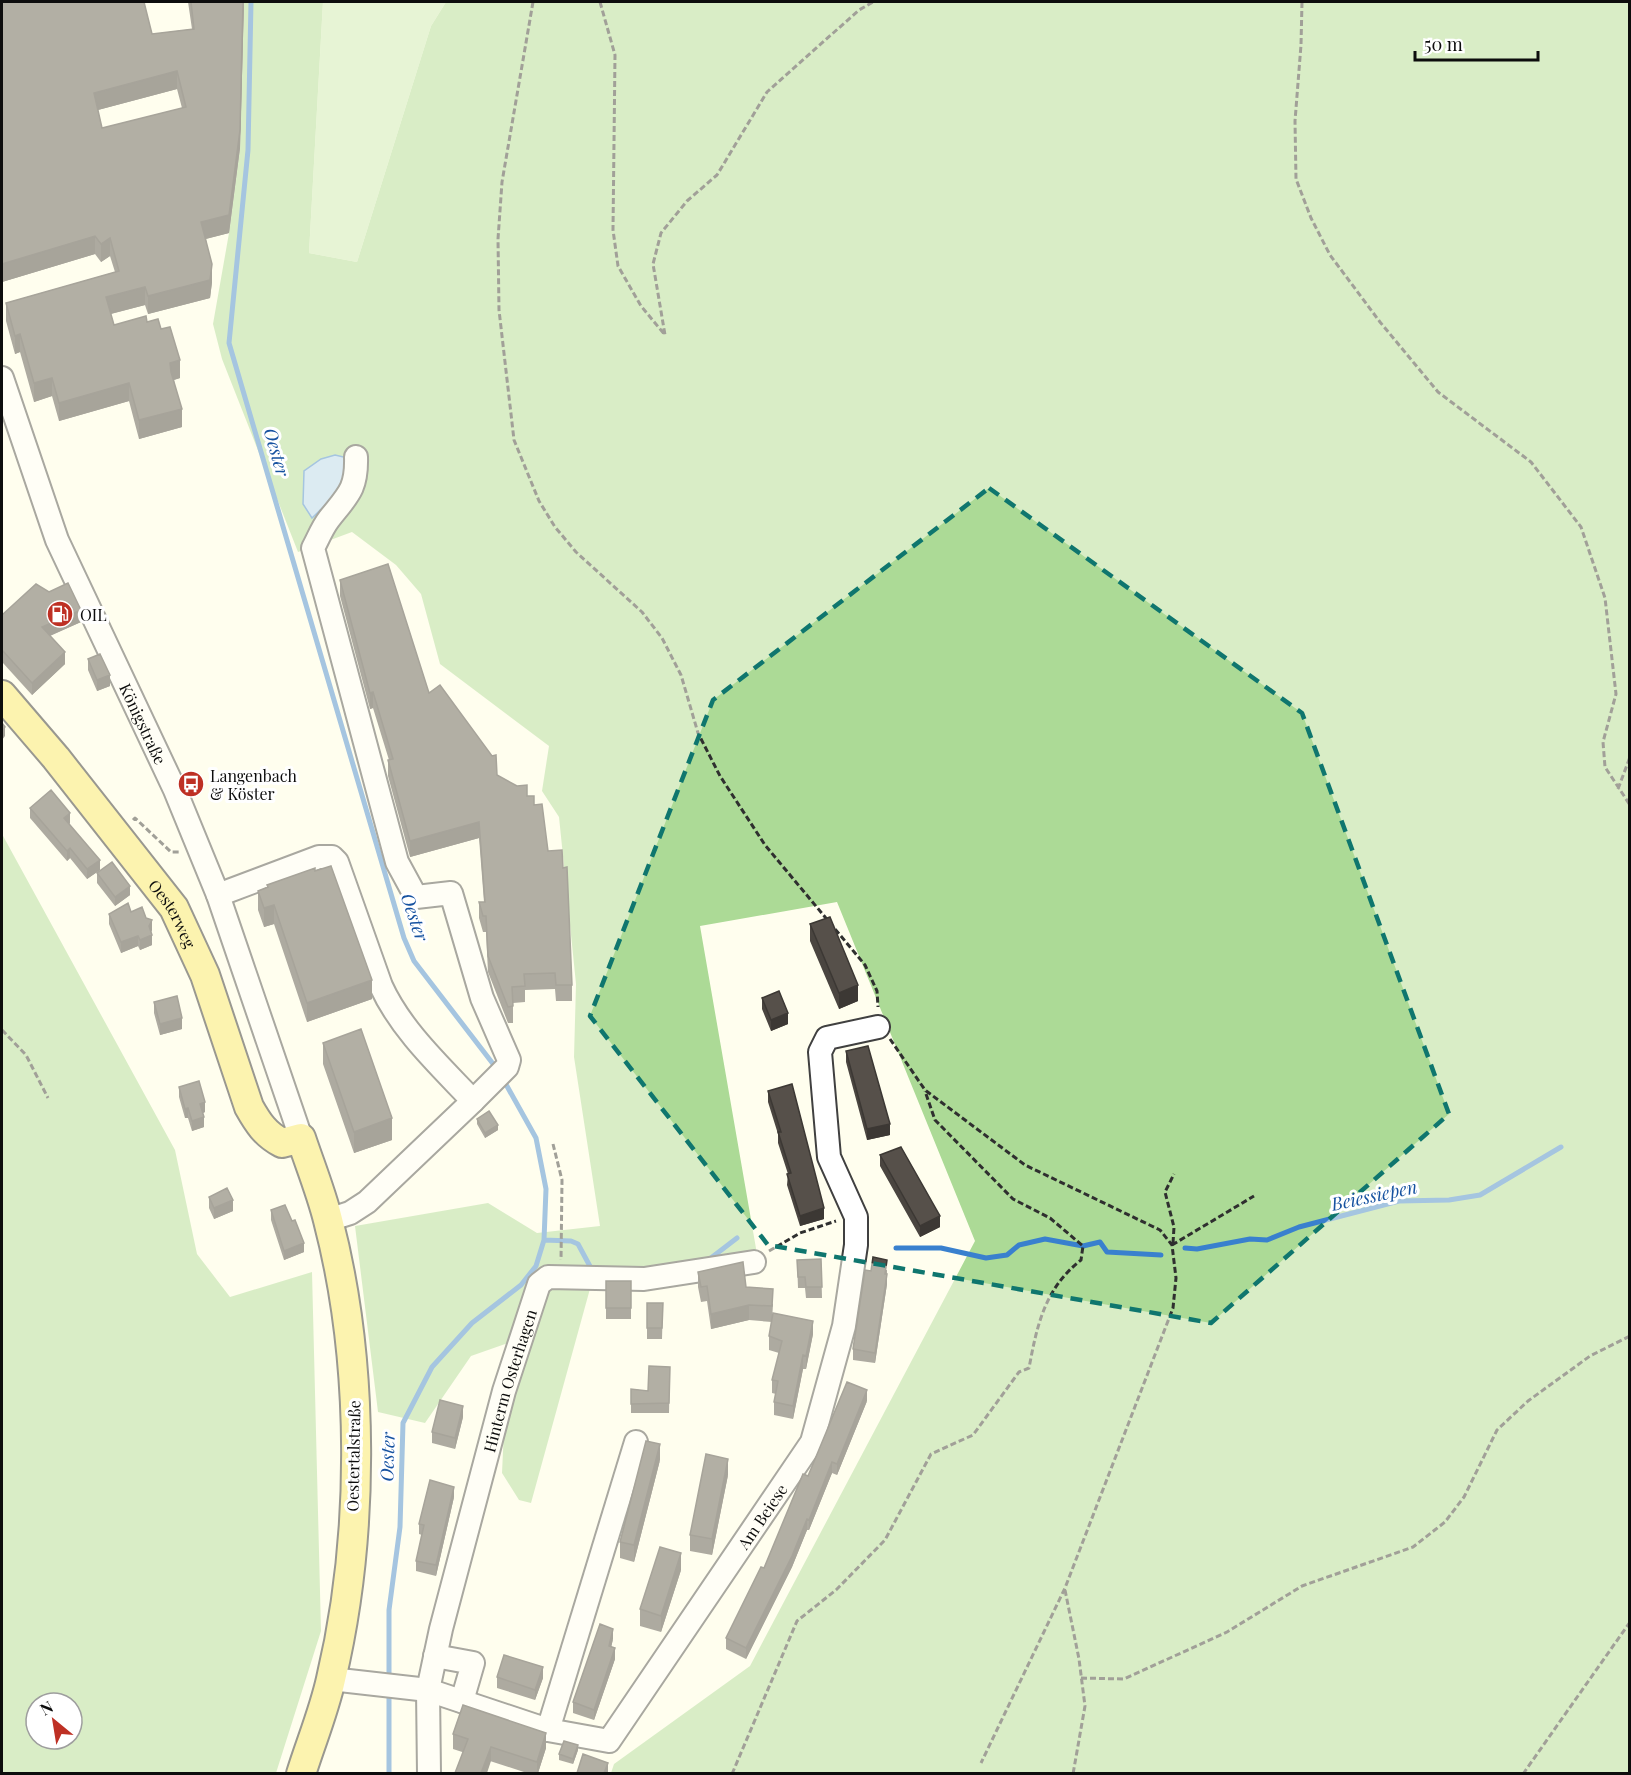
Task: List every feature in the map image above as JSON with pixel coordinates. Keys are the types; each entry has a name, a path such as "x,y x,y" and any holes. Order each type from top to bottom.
{"main road":[{"name":"Oesterweg","path":"2,695 56,758 174,909 205,975 249,1107 260,1127 282,1143 301,1138"},
{"name":"Oestertalstraße","path":"301,1138 328,1220 348,1327 356,1434 348,1583 331,1680 301,1773"}],"street":[{"name":"Königstraße","path":"2,378 57,540 170,780 218,895 301,1138"},
{"path":"328,1220 350,1213 367,1202 481,1094 507,1067 509,1060 482,998 451,893 416,897 398,862 313,548 327,521 349,497 357,477 356,457"},
{"path":"218,895 319,857 332,857 337,862 388,1002 405,1026 481,1094"},
{"name":"Am Beiese","path":"331,1680 421,1690 462,1701 548,1730 609,1741 812,1442 844,1326 856,1245 856,1217 829,1157 820,1052 827,1038 878,1027"},
{"name":"Hinterm Osterhagen","path":"429,1773 421,1690 435,1656 504,1391 539,1284 548,1277 644,1279 754,1262"},
{"path":"548,1730 636,1442"},
{"path":"435,1656 473,1663 462,1701"}],"path":[{"path":"533,2 502,182 498,239 499,310 514,440 539,501 555,526 585,561 642,612 662,638 681,675 698,733 720,776 765,845 865,965 877,991 878,1027 891,1039 925,1090 934,1120 1013,1198 1050,1218 1071,1233 1083,1246 1081,1260 1057,1282 1037,1326 1029,1368 1019,1372 973,1435 931,1454 885,1540 836,1590 797,1621 732,1773"},
{"path":"600,2 615,55 613,230 618,266 641,306 665,335 653,264 661,233 687,201 717,175 767,92 843,24 873,2"},
{"path":"1302,2 1295,121 1296,178 1311,218 1330,255 1380,322 1438,392 1531,462 1581,527 1605,598 1616,694 1603,742 1605,767 1629,805"},
{"path":"1618,789 1629,757"},
{"path":"135,818 171,852 178,853 196,845"},
{"path":"2,1030 26,1055 48,1098"},
{"path":"925,1090 1025,1165 1160,1230 1172,1245"},
{"path":"553,1144 562,1180 562,1247"},
{"path":"981,1762 1065,1588 1173,1308 1176,1278 1172,1245 1174,1227 1166,1192 1174,1174"},
{"path":"1172,1245 1254,1196"},
{"path":"754,1262 800,1233 856,1217"},
{"path":"1081,1678 1124,1679 1227,1632 1302,1586 1413,1547 1445,1522 1464,1497 1497,1430 1528,1401 1590,1356 1629,1336"},
{"path":"1065,1588 1085,1706 1073,1773"},
{"path":"1523,1773 1629,1622"}],"highlighted area":[{"path":"989,488 1302,713 1449,1114 1211,1323 768,1245 590,1016 713,700"}],"green space":[{"path":"244,2 323,2 309,253 357,262 431,26 446,2 1629,2 1629,1773 611,1773 614,1764 750,1666 975,1241 837,902 700,926 757,1254 648,1269 596,1267 531,1503 519,1500 502,1473 508,1343 471,1356 425,1423 378,1412 355,1226 488,1203 537,1233 600,1226 574,1057 576,984 559,817 542,791 549,746 440,664 421,594 396,565 352,532 298,552 222,359 213,324 229,233 240,148"},
{"path":"323,2 446,2 431,26 357,262 309,253"},
{"path":"2,834 175,1150 197,1254 230,1297 312,1272 321,1631 276,1773 2,1773"}],"water":[{"path":"335,455 348,458 344,487 312,518 303,504 304,471 321,459"}],"building":[{"path":"2,2 144,2 152,34 194,29 191,2 243,2 240,130 229,215 201,222 212,264 210,280 148,296 145,287 106,297 114,325 146,316 147,322 158,319 161,329 170,327 180,360 170,363 171,372 182,409 139,420 129,383 59,403 52,378 34,383 20,334 15,336 6,303 119,271 110,238 101,244 95,236 2,264","holes":["177,71 186,107 102,128 94,93"]},
{"path":"388,564 429,693 440,685 492,756 496,755 497,775 517,786 527,785 527,796 534,796 534,805 542,804 548,851 562,850 563,868 567,867 572,985 556,985 555,973 524,974 525,986 512,987 513,1006 508,1007 488,956 486,916 483,916 479,902 485,902 479,822 410,841 388,760 393,759 373,692 370,693 340,580"},
{"path":"68,583 81,610 42,627 65,652 32,683 3,651 2,653 2,615 36,584 49,592"},
{"path":"100,654 110,675 97,680 88,659"},
{"path":"51,790 70,813 64,818 100,860 87,869 70,848 67,851 30,808"},
{"path":"112,862 130,886 115,897 97,873"},
{"path":"331,866 372,980 307,1003 274,905 264,908 258,891 268,887 267,885 315,868 315,871"},
{"path":"128,903 131,912 142,907 146,918 152,920 149,926 152,935 140,940 138,936 121,942 109,914"},
{"path":"830,917 858,985 839,993 810,924"},
{"path":"779,991 788,1013 771,1020 762,998"},
{"path":"177,996 182,1018 160,1024 154,1002"},
{"path":"361,1029 392,1118 354,1132 323,1043"},
{"path":"868,1046 890,1124 867,1129 846,1051"},
{"path":"199,1081 205,1102 200,1104 204,1117 192,1121 188,1108 185,1109 179,1087"},
{"path":"792,1084 824,1208 800,1216 787,1174 791,1173 778,1132 781,1132 768,1091"},
{"path":"489,1111 498,1125 485,1133 477,1119"},
{"path":"901,1147 940,1216 920,1226 880,1155"},
{"path":"227,1188 233,1200 214,1208 209,1197"},
{"path":"285,1205 292,1221 295,1220 304,1243 284,1251 271,1210"},
{"path":"873,1257 887,1260 875,1353 853,1349 865,1270 871,1271"},
{"path":"821,1259 822,1287 806,1287 805,1277 798,1277 797,1260"},
{"path":"743,1262 746,1287 773,1289 772,1306 749,1305 711,1314 707,1286 701,1287 698,1272"},
{"path":"606,1281 631,1281 631,1308 606,1308"},
{"path":"647,1303 663,1303 662,1328 647,1328"},
{"path":"773,1313 813,1321 806,1356 803,1355 793,1406 774,1402 778,1381 772,1380 782,1341 769,1336"},
{"path":"649,1366 670,1367 669,1403 631,1404 631,1389 648,1391"},
{"path":"847,1382 867,1390 837,1464 832,1462 809,1520 807,1519 792,1556 746,1648 726,1638 761,1567 764,1568 803,1474 808,1476"},
{"path":"440,1400 463,1406 455,1438 432,1432"},
{"path":"646,1441 660,1444 634,1545 620,1542"},
{"path":"706,1454 728,1459 712,1539 690,1535"},
{"path":"430,1480 454,1487 436,1565 416,1561 424,1525 419,1524"},
{"path":"660,1547 681,1553 661,1616 640,1609"},
{"path":"600,1624 613,1629 609,1646 615,1648 594,1710 573,1702"},
{"path":"504,1655 543,1667 535,1690 497,1677"},
{"path":"463,1705 546,1733 537,1762 491,1747 481,1773 455,1773 468,1739 453,1734"},
{"path":"564,1741 578,1745 573,1759 559,1754"},
{"path":"583,1754 608,1763 604,1773 577,1773"}],"waterway":[{"name":"Oester","path":"251,2 248,150 229,343 404,938 414,961 497,1069"},
{"name":"Oester","path":"389,1679 389,1610 400,1527 403,1423 432,1367 472,1323 521,1285 536,1266 544,1240 546,1189 536,1138 503,1079"},
{"name":"Beiessiepen","path":"1185,1248 1197,1249 1250,1239 1267,1240 1299,1227 1399,1201 1449,1200 1480,1195 1561,1147"},
{"name":"Beiessiepen","path":"707,1261 737,1238"},
{"name":"Beiessiepen","path":"896,1248 941,1248 986,1258 1007,1255 1019,1245 1045,1239 1083,1246 1100,1242 1107,1252 1161,1255"},
{"name":"Beiessiepen","path":"544,1240 571,1241 578,1244 592,1270"},
{"name":"Oester","path":"389,1691 389,1774"}],"place":[{"name":"OIL","path":"60,614"},
{"name":"Langenbach & Köster","path":"191,784"}]}
